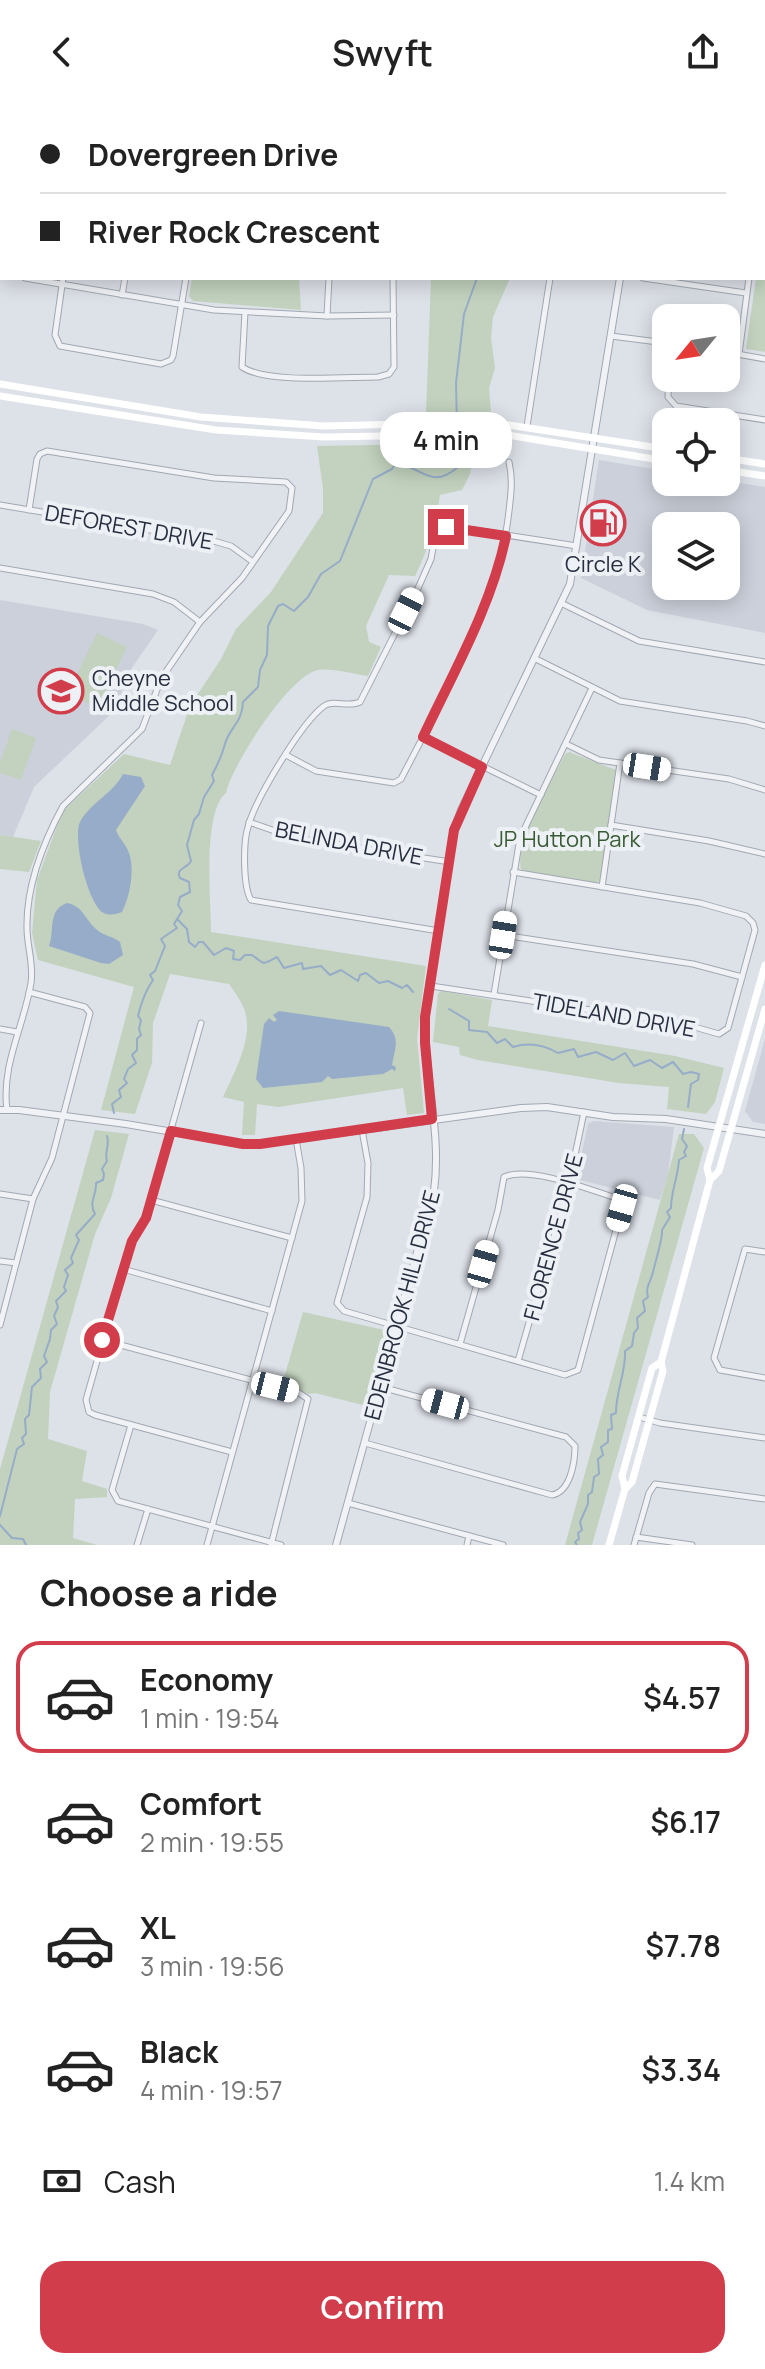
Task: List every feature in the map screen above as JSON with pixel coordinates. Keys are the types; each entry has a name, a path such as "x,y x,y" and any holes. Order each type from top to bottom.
{"main road":[{"path":"0,384 201,417 324,426 477,422 527,426 652,447"},
{"path":"0,396 216,430 324,437 501,434 652,459"},
{"path":"740,460 765,464"},
{"path":"740,472 765,476"},
{"path":"625,1489 632,1482 663,1371 661,1362 710,1180 707,1168 765,965"},
{"path":"710,1180 719,1171 765,1009"},
{"path":"609,1545 625,1489 622,1476 652,1368 661,1362"}],"street":[{"path":"122,295 125,280"},
{"path":"186,280 183,304 173,356 166,363 79,350 60,346 56,340 63,281 122,295 183,304 245,312 394,315"},
{"path":"327,316 329,280"},
{"path":"245,312 242,367 251,374 308,378 378,377 389,374 394,367 393,280"},
{"path":"527,426 550,280"},
{"name":"EDENBROOK HILL DRIVE","path":"336,1545 434,1191 437,1164 425,1017 454,830 563,604 572,578 620,280"},
{"path":"657,280 746,293"},
{"path":"740,345 749,280"},
{"path":"611,336 652,341"},
{"path":"740,354 765,359"},
{"path":"667,392 672,404 765,421"},
{"path":"29,510 37,459 47,451 214,478 286,482 292,488 289,511 242,578 200,622 161,679 142,729 63,806 55,821 32,878 27,917 32,961 28,992 6,1077 3,1110 171,1131 243,1144 547,1107 613,1117 680,1120 765,1134"},
{"path":"286,755 316,771 394,783 401,779 484,610 499,567 512,482 509,462"},
{"name":"DEFOREST DRIVE","path":"0,505 210,540 231,546 253,562"},
{"path":"440,931 251,900 247,894 245,855 249,822 286,755 323,707 332,703 351,706 360,702 419,586 439,531 454,527 577,546"},
{"path":"0,568 153,594 174,602 200,622"},
{"path":"563,604 639,641 765,662"},
{"path":"536,659 620,701 765,726"},
{"path":"494,994 520,838 592,688"},
{"path":"423,737 541,795"},
{"path":"566,744 599,760 729,779 765,790"},
{"path":"602,887 620,763"},
{"name":"BELINDA DRIVE","path":"249,822 295,838 450,862"},
{"path":"611,825 709,841 765,854"},
{"name":"TIDELAND DRIVE","path":"431,986 684,1024 719,1034 728,1028 755,930 746,916 700,903 513,872"},
{"path":"503,935 693,964 742,977"},
{"path":"0,1323 33,1199 52,1158 90,1013 85,1007 28,992"},
{"path":"201,1023 146,1218 132,1241 86,1400 87,1407 95,1415 232,1452"},
{"path":"0,1029 17,1032"},
{"name":"FLORENCE DRIVE","path":"518,1361 569,1184 584,1112"},
{"path":"362,1130 368,1163 367,1197 337,1303 344,1311 565,1375 578,1370 622,1208 621,1201 569,1184 524,1174 504,1177 498,1210 460,1344"},
{"path":"207,1545 302,1201 296,1139"},
{"path":"0,1194 33,1199"},
{"path":"151,1200 292,1238"},
{"path":"765,1252 745,1249 714,1363 724,1372 765,1378"},
{"path":"0,1261 16,1263"},
{"path":"123,1269 272,1311"},
{"path":"102,1340 299,1393 308,1399 271,1544"},
{"path":"365,1443 552,1495 557,1496 565,1489 575,1453 575,1446 566,1437 381,1387"},
{"path":"639,1417 765,1438"},
{"path":"131,1425 112,1490 118,1501 281,1545"},
{"path":"634,1545 649,1493 655,1484 765,1499"},
{"path":"348,1503 503,1545"},
{"path":"137,1545 148,1509"},
{"path":"467,1545 469,1536"},
{"path":"636,1537 692,1545"}],"shaded area":[{"path":"599,460 652,469 652,496 740,496 740,483 765,487 765,633 647,610 581,578"},
{"name":"Cheyne Middle School","path":"0,600 143,624 158,630 129,672 115,710 34,787 13,837 0,835"},
{"path":"765,1039 765,1124 753,1122 745,1111"},
{"path":"593,1121 674,1127 668,1174 660,1200 580,1180 577,1175 588,1124"}],"green space":[{"path":"192,280 299,280 301,310 193,301 189,296"},
{"path":"431,280 509,280 493,317 491,338 495,368 489,388 491,413 426,414"},
{"path":"756,280 765,280 765,352 746,349"},
{"path":"476,443 470,474 462,490 440,495 431,536 415,576 389,575 366,626 369,642 381,647 368,676 318,670 292,688 277,704 238,764 226,793 218,803 211,837 211,932 426,966 417,1038 424,1113 407,1115 403,1088 278,1107 257,1104 255,1135 242,1135 244,1102 223,1097 246,1040 243,1006 229,984 170,974 153,1023 152,1063 135,1114 101,1110 134,987 38,960 32,933 37,880 65,809 124,754 170,765 190,706 221,659 236,629 271,592 323,513 317,446"},
{"path":"97,633 127,647 97,708 68,693"},
{"path":"12,729 36,738 21,780 0,773 0,763"},
{"name":"JP Hutton Park","path":"569,752 616,770 600,881 593,883 521,869 520,857 528,827 565,754"},
{"path":"0,835 41,841 29,872 0,869"},
{"path":"442,991 492,1000 488,1026 675,1056 724,1068 715,1102 706,1114 667,1109 669,1087 619,1083 460,1055 459,1047 433,1042 438,993"},
{"path":"95,1130 129,1134 111,1198 95,1234 50,1392 48,1439 87,1451 82,1481 107,1489 107,1497 75,1499 73,1538 97,1545 0,1545 0,1469"},
{"path":"679,1134 694,1134 704,1148 592,1545 565,1545"},
{"path":"303,1312 389,1331 367,1406 308,1394 282,1385"}],"water":[{"path":"123,774 141,777 145,786 116,830 129,853 132,875 122,912 109,914 98,908 87,884 78,828 86,814"},
{"path":"67,903 80,910 99,931 120,942 123,955 109,964 49,946 54,916"},
{"path":"279,1011 389,1027 396,1041 392,1065 396,1067 395,1071 332,1079 328,1076 322,1082 263,1088 256,1079 264,1024 269,1018 274,1022 277,1020 273,1015"}],"waterway":[{"path":"114,1113 112,1104 121,1097 119,1090 127,1083 124,1079 128,1069 136,1063 132,1055 137,1050 137,1039 141,1035 138,1016 153,980 150,975 155,971 165,946 161,939 177,928 174,924 182,911 178,905 180,897 190,892 189,882 179,875 180,870 191,861 187,845 194,820 214,781 212,775 243,702 258,687 260,670 267,655 268,626 278,606 283,604 294,611 308,597 321,574 340,561 373,479 392,469 396,463 434,477 449,474 458,467 456,383 464,314 476,280"},
{"path":"177,919 187,929 189,942 195,947 203,942 214,955 226,948 234,951 233,959 240,960 245,955 252,955 265,963 277,957 284,968 302,963 303,969 321,966 330,975 341,970 358,981 360,975 366,973 379,983 388,981 402,988 407,985 413,992"},
{"path":"449,1009 469,1021 469,1030 487,1032 497,1043 505,1039 513,1047 536,1045 558,1053 574,1049 578,1057 596,1052 613,1060 625,1053 634,1066 650,1060 662,1068 673,1062 683,1074 699,1074 698,1080 691,1084 688,1107"},
{"path":"577,1545 575,1542 582,1530 580,1522 588,1504 588,1495 592,1492 594,1477 599,1474 598,1459 603,1455 601,1447 608,1442 608,1430 612,1429 611,1415 616,1413 625,1351 632,1346 638,1328 637,1318 645,1311 643,1301 648,1297 662,1230 670,1217 667,1212 671,1208 679,1160 686,1156 687,1146 682,1139 684,1129"},
{"path":"0,1516 17,1449 24,1444 22,1438 26,1434 25,1419 29,1415 32,1387 41,1378 40,1369 47,1362 44,1356 51,1330 57,1324 54,1316 58,1307 56,1301 66,1291 64,1287 68,1275 65,1270 73,1263 71,1258 79,1240 76,1235 95,1214 93,1202 96,1183 103,1180 107,1136"},
{"path":"0,1525 12,1538 23,1539 26,1545"}],"place":[{"name":"Circle K","path":"603,523"},
{"name":"Cheyne Middle School","path":"61,691"}],"route":[{"path":"102,1340 132,1241 146,1218 171,1131 243,1144 260,1144 432,1119 425,1017 454,830 482,767 423,737 484,610 506,536 446,527"}]}
